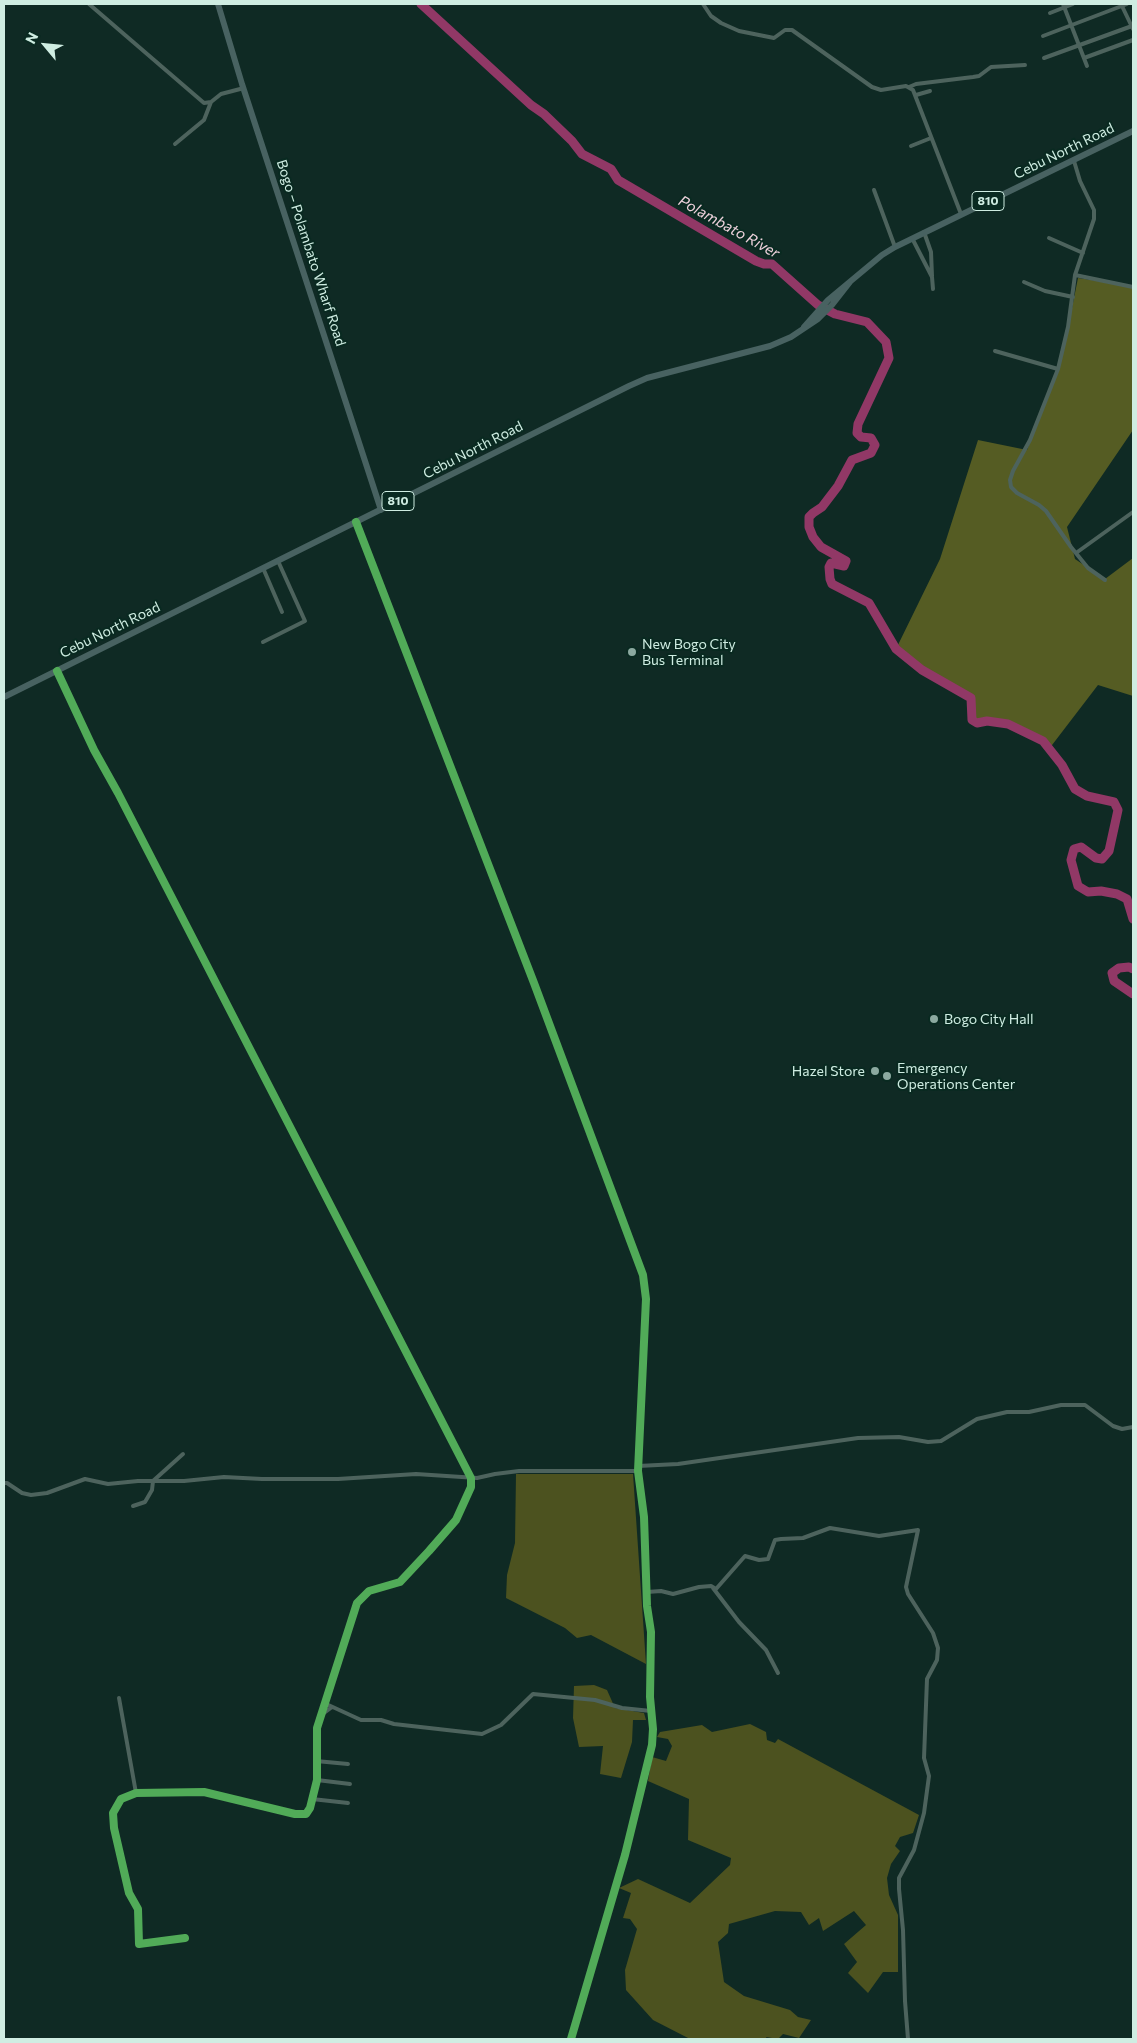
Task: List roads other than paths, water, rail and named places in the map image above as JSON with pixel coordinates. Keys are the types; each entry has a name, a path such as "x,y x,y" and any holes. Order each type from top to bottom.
{"highway":[{"name":"Bogo – Polambato Wharf Road","path":"218,4 381,510"},
{"name":"Cebu North Road","path":"4,697 629,386 647,378 770,346 791,337 816,317 850,282 882,255 895,247 1133,132"}],"street":[{"path":"89,4 204,103 211,102"},
{"path":"703,4 711,16 739,31 774,38 785,30 792,30 872,88 881,90 973,77 991,67 1024,65"},
{"path":"1050,12 1064,5 1072,4"},
{"path":"1042,36 1123,4 1132,28 1079,44 1044,58"},
{"path":"1064,5 1086,66"},
{"path":"1084,58 1133,40"},
{"path":"909,87 916,95 961,214"},
{"path":"175,144 204,120 211,102 221,94 244,88"},
{"path":"916,95 930,91"},
{"path":"911,146 931,138"},
{"path":"1074,161 1080,181 1095,214 1075,275 1064,349 1058,369 1030,440 1010,480 1011,487 1017,493 1046,511 1088,568 1104,580"},
{"path":"874,190 895,247"},
{"path":"924,232 932,252 934,289"},
{"path":"912,238 932,277"},
{"path":"1049,238 1083,253"},
{"path":"1075,275 1133,287"},
{"path":"1024,282 1045,291 1072,296"},
{"path":"995,351 1058,369"},
{"path":"1076,553 1133,512"},
{"path":"356,522 538,992 643,1276 646,1299 638,1468 644,1517 647,1606 651,1632 652,1745 643,1786 610,1908 571,2039"},
{"path":"263,642 304,621 278,561"},
{"path":"263,568 282,612"},
{"path":"57,671 94,750 118,793 471,1478 471,1487 456,1520 429,1551 400,1582 369,1591 357,1603 317,1728 317,1780 310,1808 306,1814 295,1814 204,1792 136,1793 120,1798 113,1813 114,1828 129,1893 138,1909 139,1944 185,1938"},
{"path":"4,1483 22,1493 31,1495 47,1493 85,1479 108,1484 238,1477 262,1479 338,1479 416,1474 471,1478 519,1471 638,1468 858,1438 899,1437 928,1442 941,1441 977,1419 1007,1412 1029,1412 1061,1405 1085,1405 1113,1426 1122,1429 1133,1427"},
{"path":"133,1506 145,1502 152,1490 153,1481 183,1454"},
{"path":"647,1592 660,1591 673,1594 690,1588 711,1586 716,1588 745,1556 759,1560 768,1559 775,1540 782,1538 803,1538 830,1528 879,1536 918,1530 906,1587 908,1594 933,1633 938,1648 936,1660 927,1679 924,1758 929,1776 924,1813 914,1850 900,1878 898,1889 903,1930 908,2039"},
{"path":"908,1533 915,1539"},
{"path":"711,1586 739,1622 766,1650 778,1673"},
{"path":"324,1703 361,1720 381,1720 394,1724 482,1734 501,1725 532,1694 595,1700 622,1708 651,1712"},
{"path":"119,1698 136,1793"},
{"path":"320,1716 332,1707"},
{"path":"316,1761 348,1764"},
{"path":"317,1780 350,1784"},
{"path":"312,1799 348,1803"}],"waterway":[{"name":"Polambato River","path":"421,4 531,105 544,114 572,141 582,154 611,169 618,180 756,261 772,264 818,305 835,314 867,322 886,342 889,358 858,424 857,433 861,437 871,438 875,445 871,453 852,460 838,486 822,507 809,517 809,527 813,537 821,547 846,561 844,566 831,563 829,567 832,584 869,603 896,649 922,670 971,698 972,720 977,723 987,721 1008,724 1043,741 1062,765 1075,789 1087,796 1114,802 1118,810 1109,851 1102,859 1096,858 1081,847 1074,849 1071,860 1078,886 1088,892 1101,891 1117,894 1127,899 1133,919"},
{"name":"Polambato River","path":"1133,969 1129,967 1119,968 1112,973 1114,981 1133,994"}],"place":[{"name":"New Bogo City Bus Terminal","path":"632,652"},
{"name":"Bogo City Hall","path":"934,1019"},
{"name":"Hazel Store","path":"875,1071"},
{"name":"Emergency Operations Center","path":"887,1076"}]}
